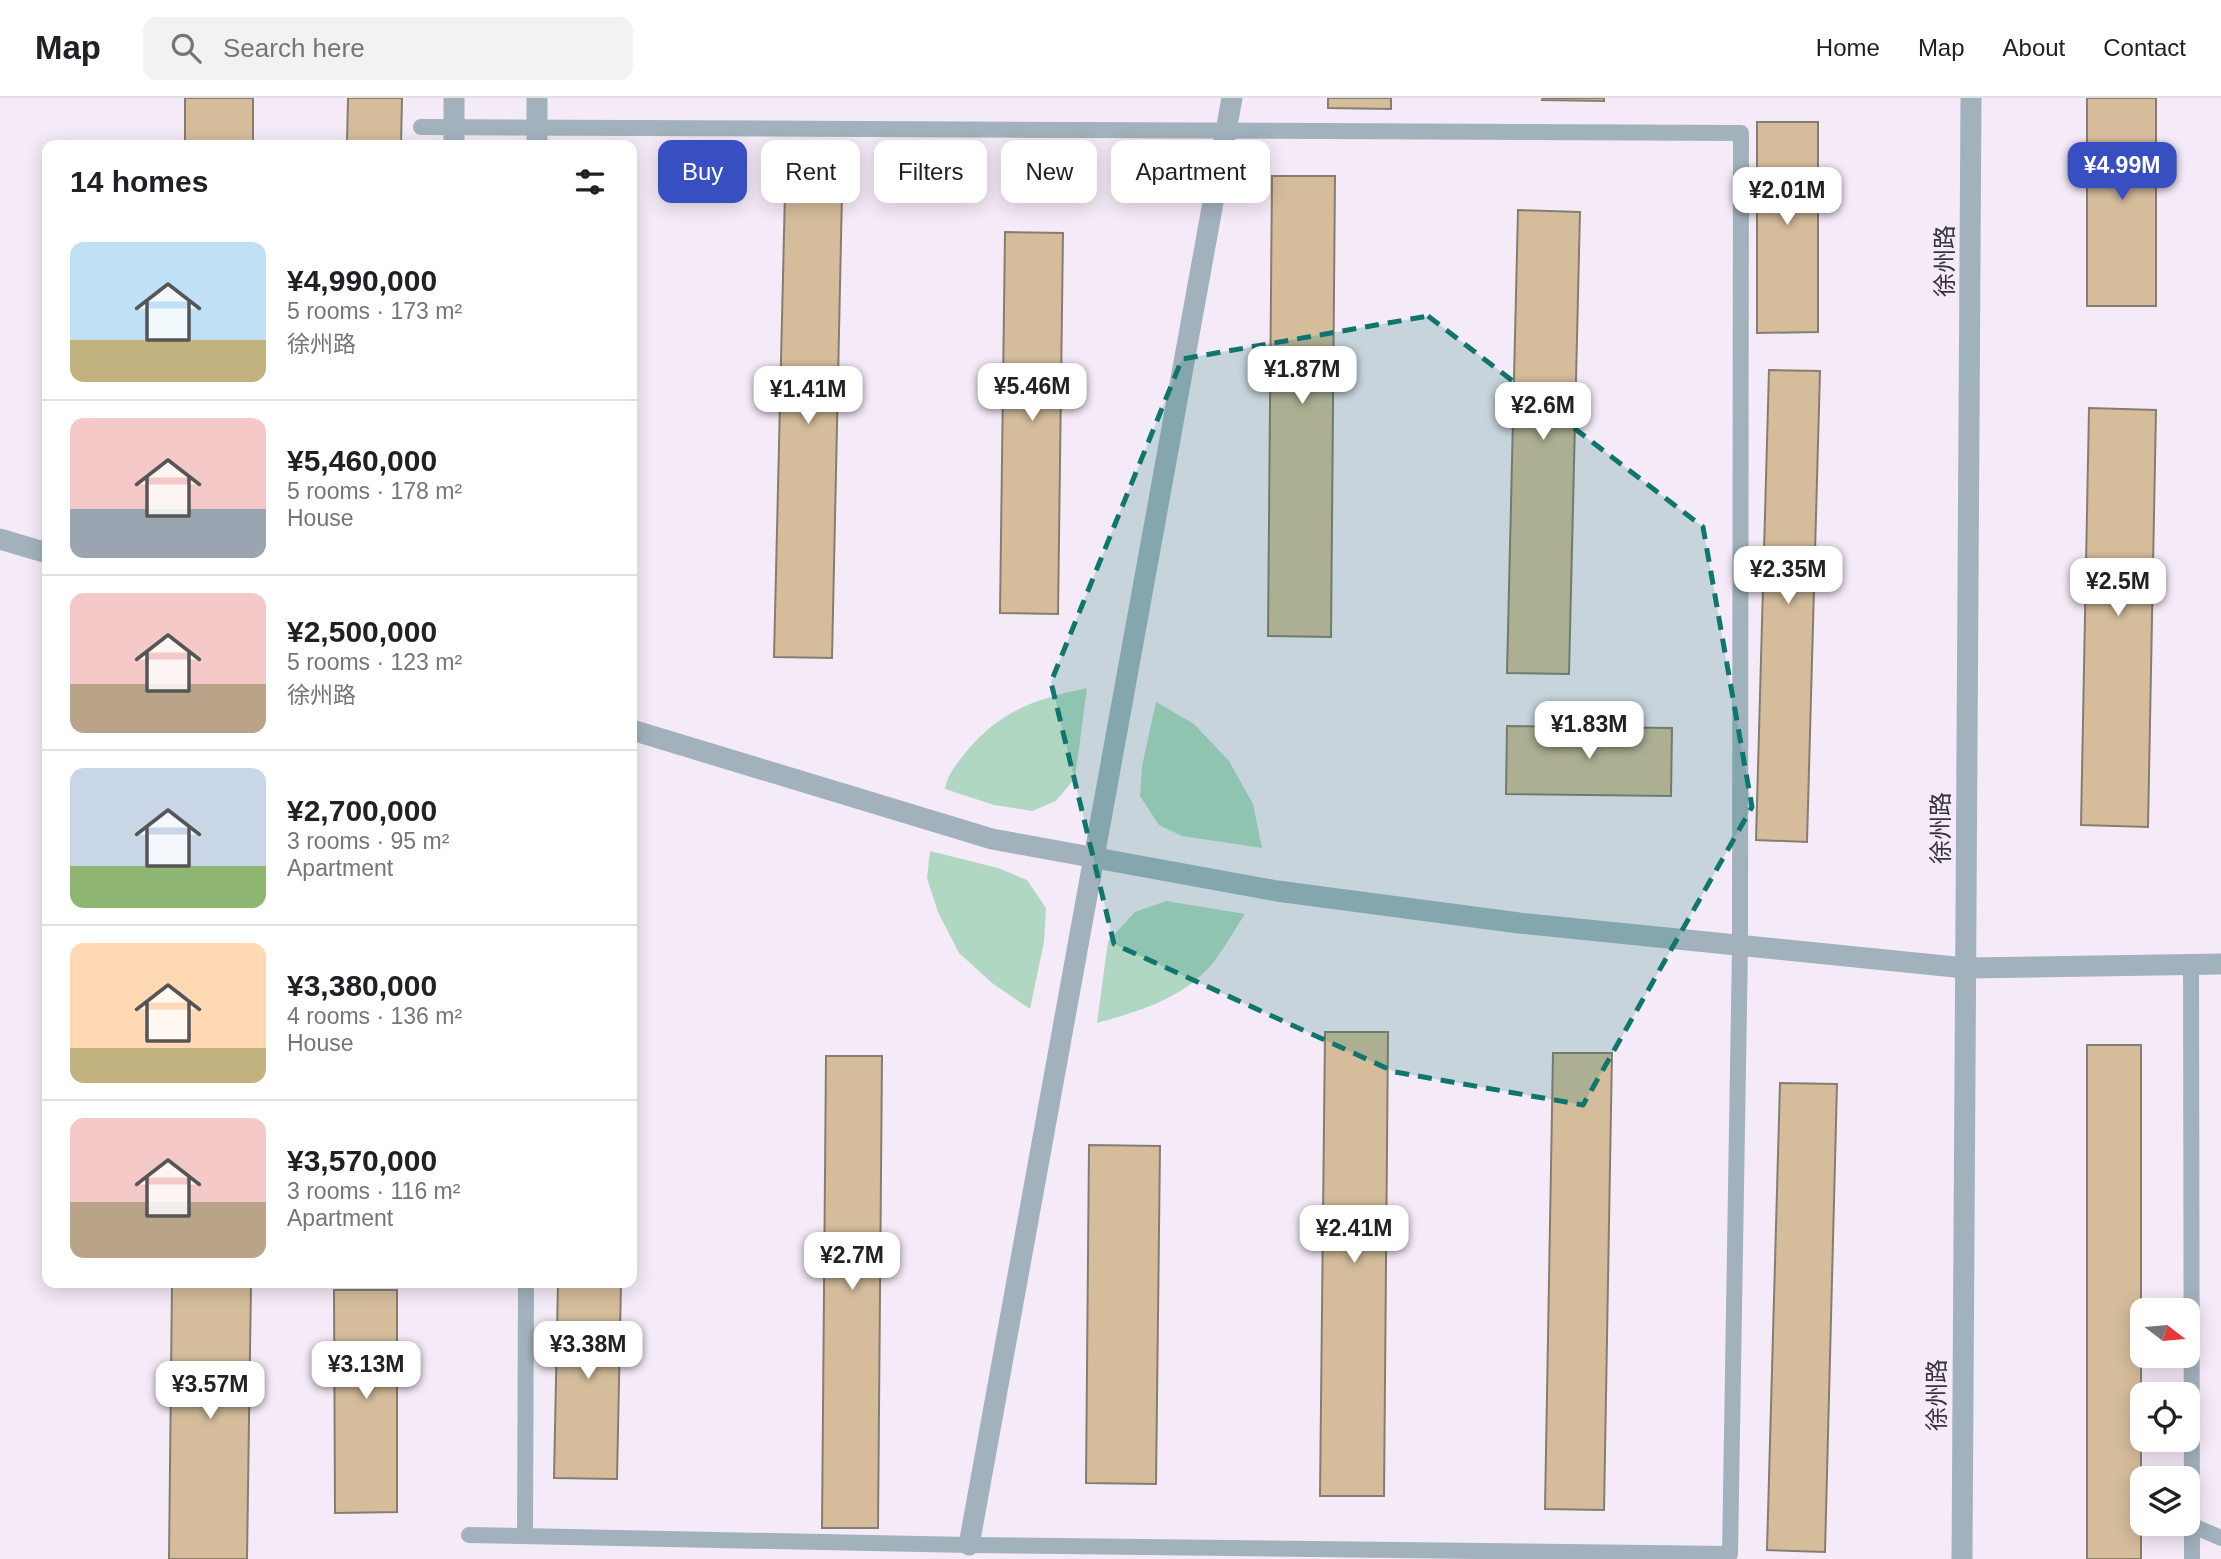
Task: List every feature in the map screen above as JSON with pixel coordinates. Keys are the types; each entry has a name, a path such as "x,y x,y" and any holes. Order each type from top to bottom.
{"street":[{"path":"454,98 454,136"},
{"path":"537,98 537,136"},
{"path":"970,1545 1232,98"},
{"name":"徐州路","path":"1962,1559 1971,98"},
{"path":"0,539 42,552"},
{"path":"637,732 992,839 1278,891 1519,923 1965,968 2221,964"}],"lane":[{"path":"421,127 454,136 1226,131 1741,133 1740,946 1730,1554 970,1545 469,1535"},
{"path":"2191,964 2193,1466"},
{"path":"525,1536 526,1288"},
{"path":"2200,1529 2221,1538"},
{"path":"2192,1559 2193,1536"}],"highlighted area":[{"path":"1428,316 1703,527 1752,807 1583,1105 1395,1072 1114,944 1051,682 1182,359"}],"green space":[{"path":"1087,688 1075,778 1056,801 1032,811 994,805 945,789 948,778 966,752 1006,716 1035,702"},
{"path":"1156,702 1194,724 1229,761 1253,804 1262,848 1182,836 1159,825 1140,796 1142,766"},
{"path":"930,851 998,868 1027,880 1046,908 1044,942 1030,1009 992,983 959,953 938,912 927,878"},
{"path":"1166,901 1245,914 1212,964 1187,986 1159,1002 1097,1023 1108,941 1135,912"}],"building":[{"path":"185,98 253,98 253,140 185,140"},
{"path":"348,98 402,98 401,140 347,140"},
{"path":"1328,98 1391,98 1391,109 1328,108"},
{"path":"1604,98 1604,101 1542,100"},
{"path":"2087,98 2156,98 2156,306 2087,306"},
{"path":"1757,122 1818,122 1818,332 1757,333"},
{"path":"1272,176 1335,176 1331,637 1268,636"},
{"path":"785,203 842,203 832,658 774,657"},
{"path":"1518,210 1580,212 1569,674 1507,673"},
{"path":"1005,232 1063,233 1058,614 1000,613"},
{"path":"1769,370 1820,371 1807,842 1756,840"},
{"path":"2089,408 2156,410 2148,827 2081,825"},
{"path":"1507,726 1672,728 1671,796 1506,794"},
{"path":"1325,1032 1388,1032 1384,1496 1320,1496"},
{"path":"2087,1045 2141,1045 2141,1298 2130,1298 2130,1368 2141,1368 2141,1382 2130,1382 2130,1452 2141,1452 2141,1466 2130,1466 2130,1536 2141,1536 2141,1559 2087,1559"},
{"path":"1553,1053 1612,1053 1604,1510 1545,1509"},
{"path":"826,1056 882,1056 878,1528 822,1528"},
{"path":"1780,1083 1837,1084 1825,1552 1767,1550"},
{"path":"1089,1145 1160,1146 1156,1484 1086,1483"},
{"path":"172,1288 251,1288 247,1559 169,1559"},
{"path":"558,1288 621,1288 617,1479 554,1478"},
{"path":"334,1290 397,1290 397,1512 335,1513"}]}
